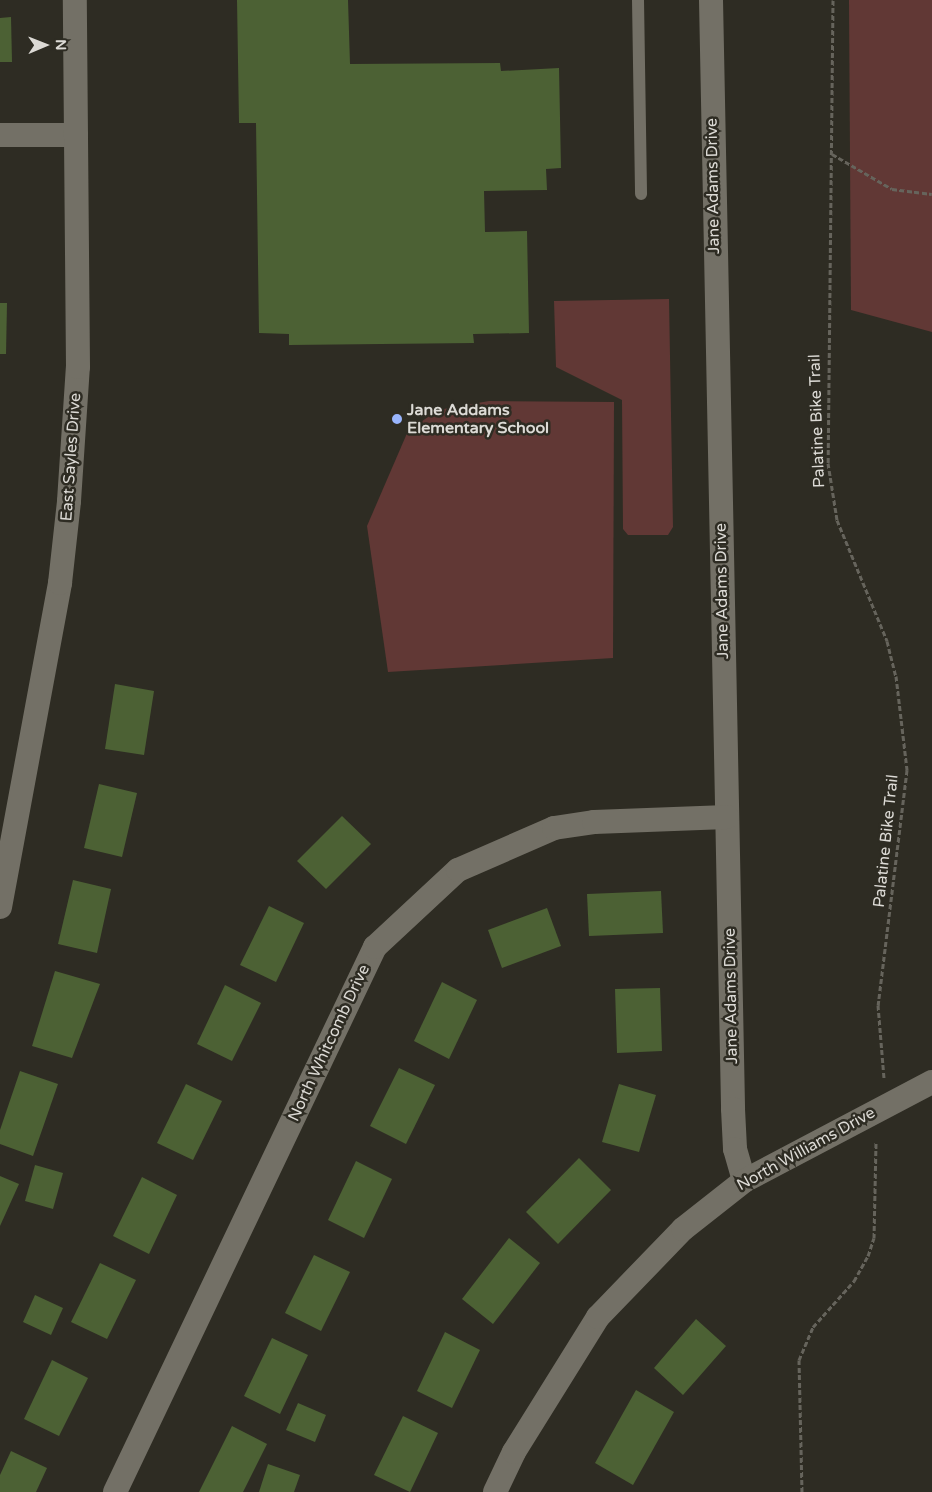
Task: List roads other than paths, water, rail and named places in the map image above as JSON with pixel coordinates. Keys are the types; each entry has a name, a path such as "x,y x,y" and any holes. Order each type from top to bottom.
{"street":[{"name":"East Sayles Drive","path":"0,907 60,583 70,501 78,367 76,0"},
{"name":"Jane Adams Drive","path":"711,0 733,1109 735,1149 744,1181"},
{"path":"0,135 76,134"},
{"name":"North Whitcomb Drive","path":"115,1492 375,947 458,870 554,828 594,822 727,817"},
{"name":"North Williams Drive","path":"495,1492 514,1452 598,1317 683,1229 744,1181 880,1107 932,1082"}],"lane":[{"path":"638,0 641,194"}],"place":[{"name":"Jane Addams Elementary School","path":"397,419"}]}
